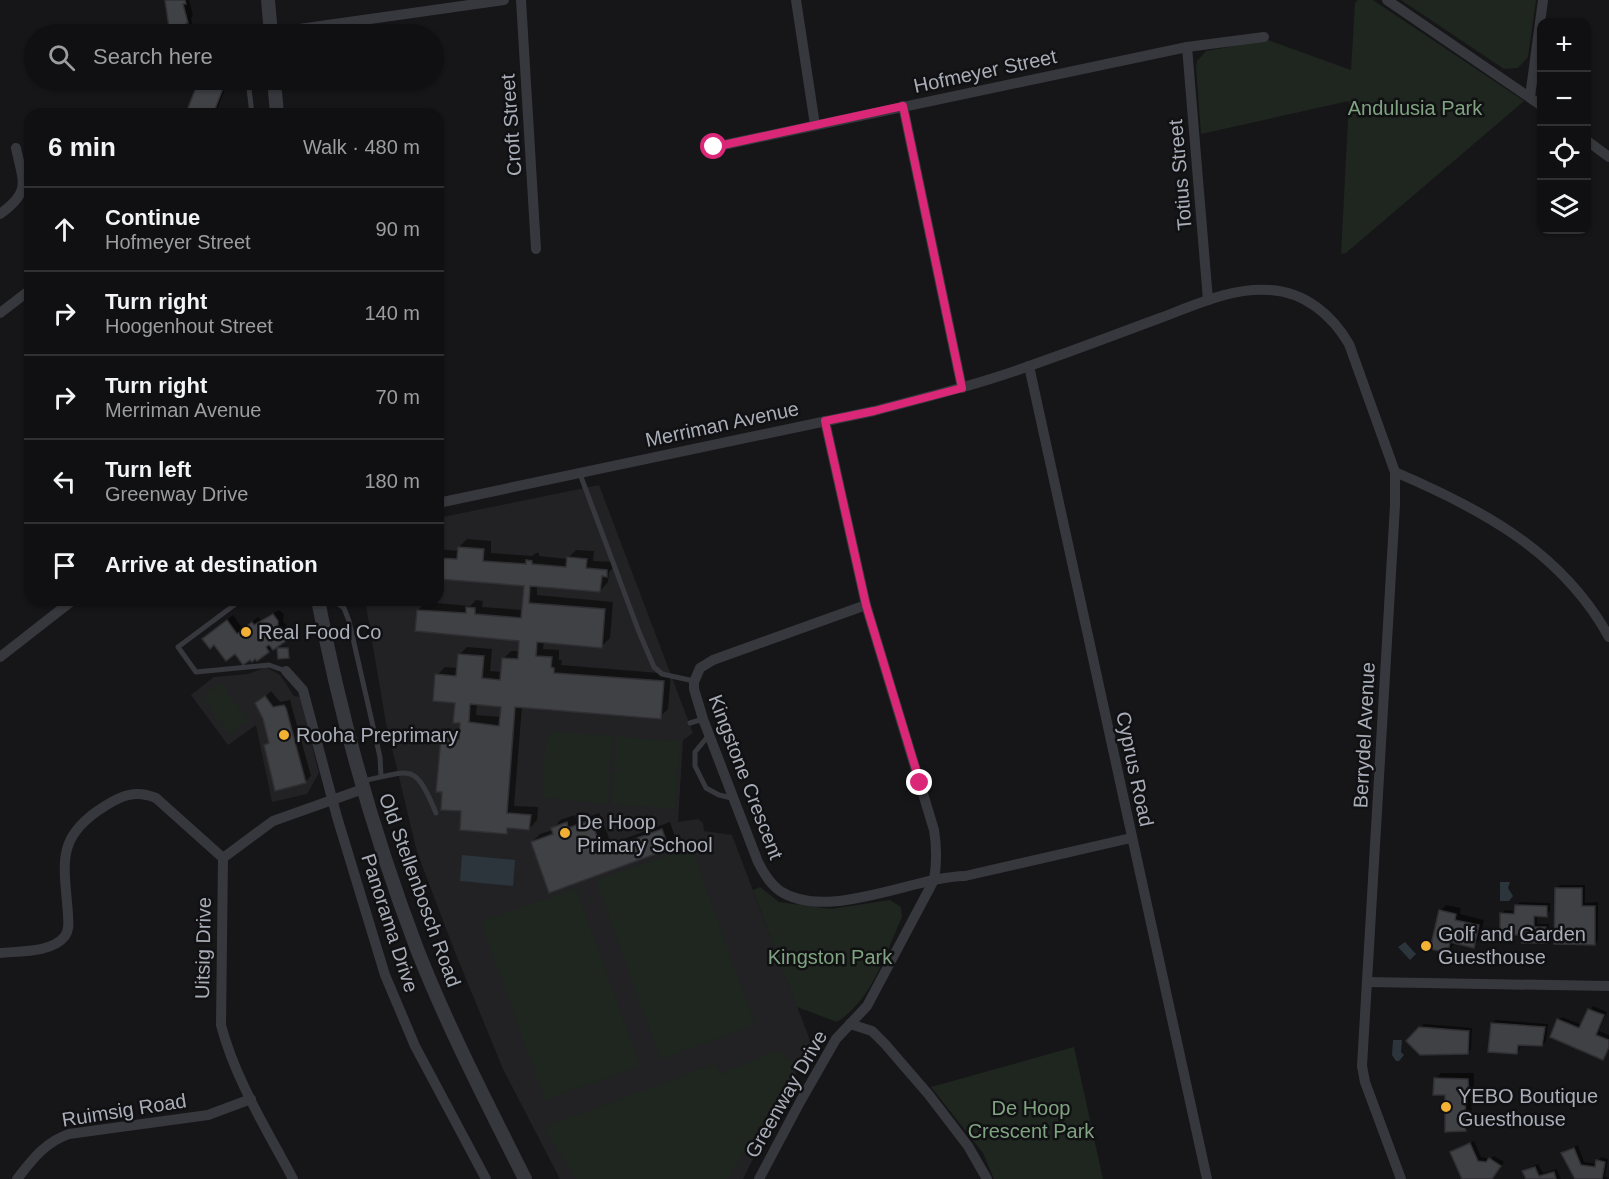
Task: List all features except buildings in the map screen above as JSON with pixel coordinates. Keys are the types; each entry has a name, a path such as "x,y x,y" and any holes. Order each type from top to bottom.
{"street":[{"path":"268,0 270,24"},
{"path":"327,24 434,5 504,0"},
{"name":"Croft Street","path":"521,0 536,249"},
{"path":"796,0 815,125"},
{"path":"1387,0 1537,102"},
{"path":"1530,97 1543,0"},
{"name":"Hofmeyer Street","path":"714,147 1187,47 1264,37"},
{"name":"Totius Street","path":"1187,47 1208,300"},
{"path":"275,90 276,108"},
{"path":"903,106 962,388"},
{"path":"1591,143 1609,157"},
{"path":"0,214 16,201 23,189 16,148"},
{"name":"Merriman Avenue","path":"444,502 874,411 962,388 1239,291 1286,292 1317,307"},
{"path":"0,313 24,295"},
{"name":"Berrydel Avenue","path":"1317,307 1340,330 1349,344 1395,472 1395,505 1362,1066 1363,1075 1401,1179"},
{"name":"Cyprus Road","path":"1029,366 1206,1179"},
{"name":"Greenway Drive","path":"764,1176 828,1052 836,1039 867,1006 934,880 938,853 934,830 866,605 825,421"},
{"path":"1395,472 1479,512 1528,544 1573,584 1609,637"},
{"name":"Kingstone Crescent","path":"866,605 713,660 700,669 694,682 703,719 764,874 780,891 806,900 847,900 947,876 965,876 1131,838"},
{"path":"0,657 65,606"},
{"name":"Old Stellenbosch Road","path":"319,606 329,655 362,786 391,877 418,951 466,1063 525,1179"},
{"name":"Panorama Drive","path":"286,671 303,690 332,800 385,975 415,1046 486,1179"},
{"path":"0,953 52,946 64,938 69,926 64,863 67,844 88,816 116,798 137,793 156,798 223,858 273,821 332,800 362,786"},
{"name":"Uitsig Drive","path":"223,858 220,928 221,1025 225,1041 251,1099 292,1179"},
{"path":"1367,982 1609,986"},
{"path":"850,1024 872,1031 885,1044 929,1095 968,1146 987,1179"},
{"name":"Ruimsig Road","path":"17,1179 36,1155 56,1138 69,1134 208,1115 251,1099"}],"lane":[{"path":"249,90 251,108"},
{"path":"580,474 654,667 659,673 694,682"},
{"path":"233,606 178,647 196,672 269,664 286,671"},
{"path":"341,606 349,621 380,757 381,776"},
{"path":"690,723 703,719"},
{"path":"709,735 695,752 695,766 706,788 734,799"},
{"path":"362,786 381,776 399,772 414,776 421,781 436,813"}],"shaded area":[{"name":"De Hoop Primary School","path":"599,485 693,733 683,740 678,822 698,819 703,823 704,831 732,835 811,1043 743,1179 560,1179 503,1069 417,852 386,723 366,606 444,606 444,517"},
{"name":"Rooha Preprimary","path":"266,667 280,675 294,696 300,697 319,773 307,794 272,802 256,725 228,745 191,695 214,677 248,674"},
{"path":"462,855 515,860 513,886 460,881"},
{"path":"1500,882 1510,882 1508,888 1513,896 1509,901 1500,901"},
{"path":"1405,942 1416,954 1410,960 1398,947"},
{"path":"1393,1040 1402,1040 1401,1052 1404,1055 1399,1061 1396,1061 1392,1055"}],"green space":[{"name":"Andulusia Park","path":"1358,0 1373,0 1524,101 1346,253 1341,254 1349,101 1201,134 1196,67 1197,61 1206,51 1268,40 1351,70 1355,3"},
{"name":"Andulusia Park","path":"1401,0 1536,0 1528,57 1518,68 1504,69"},
{"path":"220,683 248,720 229,734 202,696"},
{"path":"549,731 613,736 610,768 607,768 610,772 608,804 544,798 542,789 546,740 548,740"},
{"path":"617,736 680,742 678,773 675,773 674,777 678,777 675,809 611,804 614,772 618,769 614,768"},
{"path":"691,847 755,1025 660,1059 596,880"},
{"name":"Kingston Park","path":"760,887 779,902 831,909 890,900 901,907 902,917 877,975 860,1001 837,1022 797,1007 753,890"},
{"path":"576,888 640,1066 545,1100 481,922"},
{"name":"De Hoop Crescent Park","path":"1074,1047 1103,1179 994,1179 983,1153 931,1087"},
{"path":"776,1050 797,1065 728,1179 576,1179 544,1129 546,1126 715,1064 721,1074"}],"place":[{"name":"Real Food Co","path":"246,632"},
{"name":"Rooha Preprimary","path":"284,735"},
{"name":"De Hoop Primary School","path":"565,833"},
{"name":"Golf and Garden Guesthouse","path":"1426,946"},
{"name":"YEBO Boutique Guesthouse","path":"1446,1107"}],"route":[{"path":"714,147 903,106 962,388 825,421 866,605 920,783"}]}
